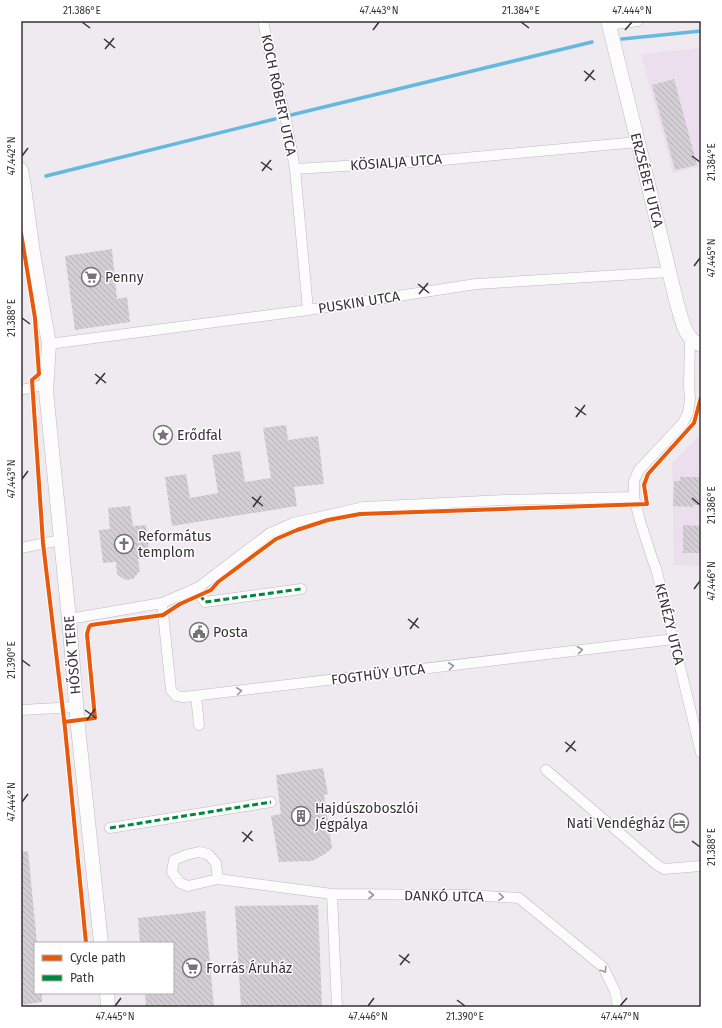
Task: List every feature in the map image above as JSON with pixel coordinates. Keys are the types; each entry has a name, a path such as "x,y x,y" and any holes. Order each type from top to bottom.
{"street":[{"name":"KOCH RÓBERT UTCA","path":"263,21 274,74 285,115 295,168"},
{"path":"608,23 638,21"},
{"name":"ERZSÉBET UTCA","path":"608,23 684,329 695,341"},
{"name":"KÖSIALJA UTCA","path":"295,168 443,160 638,142"},
{"path":"295,168 308,310"},
{"name":"HŐSÖK TERE","path":"21,170 33,253 49,344 47,387 60,540 101,942"},
{"name":"PUSKIN UTCA","path":"49,344 308,310 476,284 669,272"},
{"name":"KENÉZY UTCA","path":"695,341 688,386 690,399 688,413 683,423 639,470 634,481 634,497 642,528 656,568 701,752"},
{"path":"21,390 47,387"},
{"path":"69,619 162,603 199,587 270,533 296,523 364,507 504,500 634,497"},
{"path":"21,548 60,540"},
{"path":"200,595 204,602 301,589"},
{"name":"FOGTHÜY UTCA","path":"162,603 171,690 176,696 184,697 674,639"},
{"path":"198,696 199,725"},
{"path":"21,710 76,707"},
{"path":"546,770 657,865 664,869 701,866"},
{"path":"110,828 271,802"},
{"name":"DANKÓ UTCA","path":"218,879 216,863 208,854 199,852 174,860 172,872 180,883 188,886 218,879 332,894 467,895 519,898 603,967 615,991 618,1007"},
{"path":"332,894 337,1007"},
{"path":"107,994 108,1007"}],"shaded area":[{"path":"701,48 701,166 673,173 641,54"},
{"path":"701,434 701,566 674,565 672,463"}],"building":[{"path":"674,79 697,165 675,170 652,85"},
{"name":"Penny","path":"112,249 117,299 127,297 130,322 75,330 65,256"},
{"path":"286,425 288,440 318,436 324,484 294,487 297,506 172,526 165,477 186,474 190,498 218,493 212,455 240,451 245,482 271,478 263,428"},
{"path":"680,477 701,477 701,505 693,505 693,507 673,506 674,481 680,481"},
{"name":"Református templom","path":"130,506 133,526 146,525 150,558 138,559 140,571 133,579 125,580 117,574 116,562 103,563 99,530 110,529 108,508"},
{"path":"683,525 701,526 701,553 683,553"},
{"name":"Hajdúszoboszlói Jégpálya","path":"323,768 328,794 324,795 332,848 325,854 312,861 279,862 271,816 281,814 276,775"},
{"path":"28,851 37,942 34,942 34,994 42,994 42,1002 21,1005 21,852"},
{"path":"318,905 322,1006 241,1007 235,906"},
{"name":"Forrás Áruház","path":"205,911 214,1007 146,1007 145,994 174,994 174,942 140,942 138,918"}],"waterway":[{"path":"622,39 701,31"},
{"path":"291,115 592,42"},
{"path":"46,176 275,119"}],"marked path":[{"path":"200,595 205,602 301,589"},
{"path":"110,828 271,802"}],"cycle path":[{"path":"21,233 35,318 39,374 32,380 43,543 65,728 86,942"},
{"path":"64,722 95,718 87,634 91,625 163,615 180,604 211,590 218,582 276,539 297,530 328,520 360,514 647,504 644,485 648,474 694,423 701,397"}],"place":[{"name":"Penny","path":"91,277"},
{"name":"Erődfal","path":"163,435"},
{"name":"Református templom","path":"124,544"},
{"name":"Posta","path":"199,632"},
{"name":"Hajdúszoboszlói Jégpálya","path":"301,816"},
{"name":"Nati Vendégház","path":"679,823"},
{"name":"Forrás Áruház","path":"192,968"}]}
